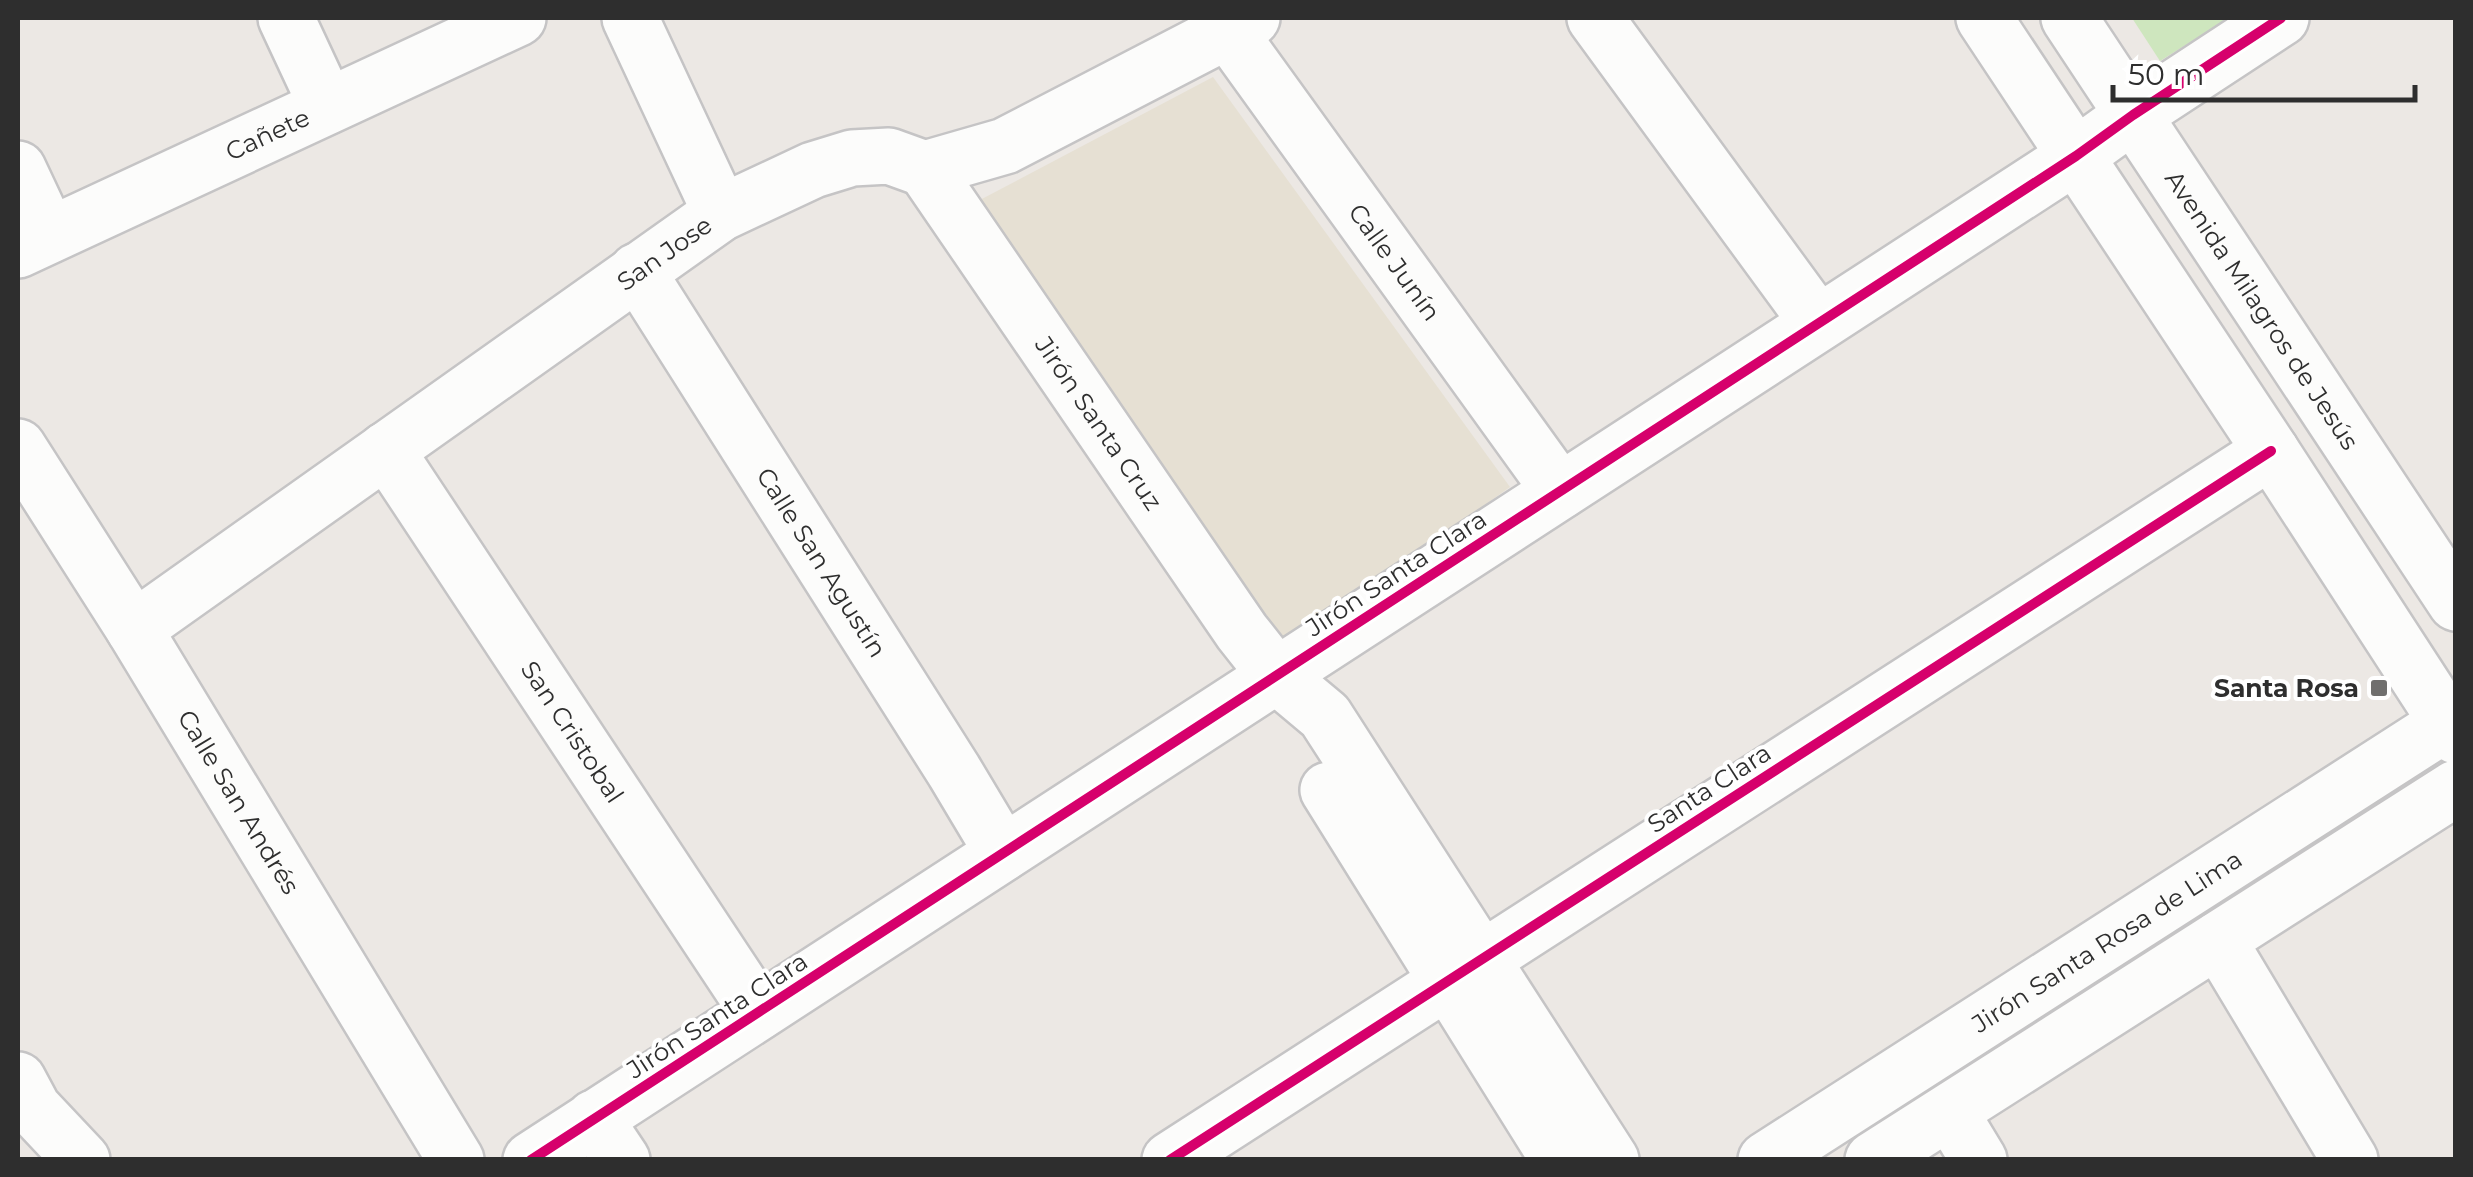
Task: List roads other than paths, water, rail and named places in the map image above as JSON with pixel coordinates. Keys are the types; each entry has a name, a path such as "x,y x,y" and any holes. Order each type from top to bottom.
{"street":[{"path":"286,18 327,106"},
{"name":"Cañete","path":"33,242 518,18"},
{"path":"630,18 721,213"},
{"path":"1595,18 1818,323"},
{"path":"1984,18 2451,730"},
{"name":"Avenida Milagros de Jesús","path":"2070,18 2456,603"},
{"name":"Jirón Santa Clara","path":"530,1160 608,1139 758,1012 2076,156 2281,18"},
{"path":"924,169 1004,146 1240,24"},
{"name":"Calle Junín","path":"1240,24 1560,491"},
{"name":"San Jose","path":"134,629 721,213 813,170 852,158 889,156 924,169"},
{"path":"18,169 33,242"},
{"name":"Jirón Santa Cruz","path":"924,169 1242,632 1276,675 1291,730 1464,970 1611,1160"},
{"name":"Calle San Agustín","path":"637,272 1003,853"},
{"name":"Calle San Andrés","path":"18,446 134,629 456,1160"},
{"name":"San Cristobal","path":"386,450 758,1012"},
{"name":"Santa Clara","path":"1170,1160 2271,451"},
{"name":"Jirón Santa Rosa de Lima","path":"1766,1160 2451,730"},
{"path":"1873,1160 2456,788"},
{"path":"2218,940 2350,1160"},
{"name":"Jirón Santa Cruz","path":"1464,970 1559,1160"},
{"path":"18,1080 33,1108 82,1160"},
{"path":"1950,1112 1979,1160"}],"place":[{"name":"Santa Rosa","path":"2379,688"}]}
